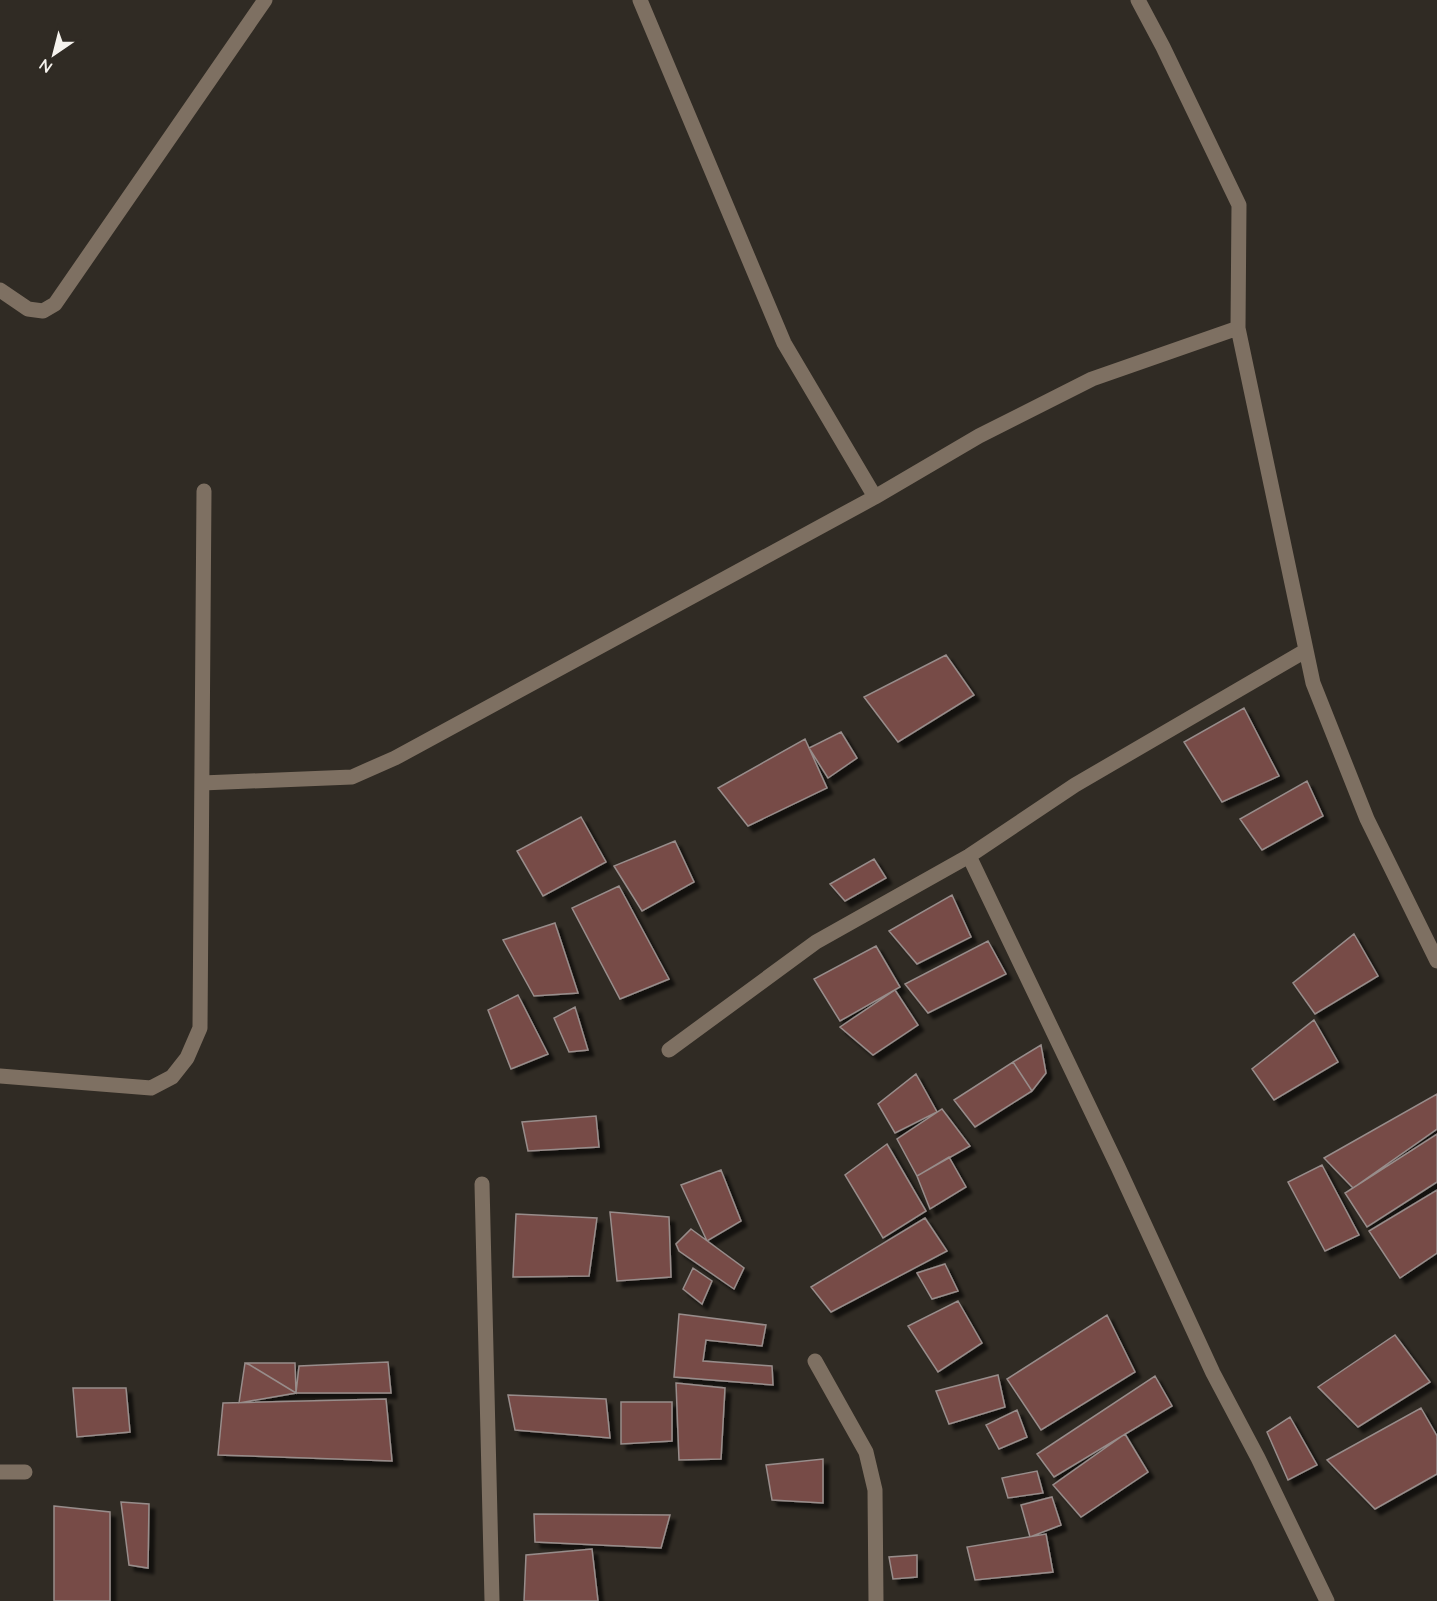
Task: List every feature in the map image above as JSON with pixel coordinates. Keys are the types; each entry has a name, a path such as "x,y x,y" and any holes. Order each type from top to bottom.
{"street":[{"path":"0,290 28,309 43,311 55,304 264,0"},
{"path":"640,0 784,343 875,497"},
{"path":"1138,0 1239,205 1238,328 1313,683 1367,819 1437,961"},
{"path":"202,783 352,777 395,758 875,497 979,436 1092,378 1238,328"},
{"path":"0,1076 151,1088 172,1077 187,1058 200,1028 204,491"},
{"path":"669,1050 816,942 969,856 1075,785 1305,651"},
{"path":"969,856 1118,1167 1213,1373 1258,1458 1327,1601"},
{"path":"482,1184 492,1601"},
{"path":"815,1361 866,1452 876,1490 876,1601"},
{"path":"0,1472 25,1472"}],"building":[{"path":"946,655 974,695 898,742 864,697"},
{"path":"1244,708 1279,776 1222,802 1184,742"},
{"path":"841,732 857,758 828,778 809,748"},
{"path":"805,739 827,788 748,826 718,788"},
{"path":"1307,781 1323,816 1262,850 1240,819"},
{"path":"581,817 606,862 543,896 517,851"},
{"path":"675,841 694,882 642,911 614,866"},
{"path":"874,859 886,878 845,901 830,884"},
{"path":"619,886 669,979 620,999 572,908"},
{"path":"952,895 971,937 917,964 889,931"},
{"path":"555,923 578,993 534,996 503,940"},
{"path":"1354,934 1378,976 1315,1014 1293,983"},
{"path":"988,941 1006,974 928,1013 905,984"},
{"path":"876,946 900,987 840,1021 814,979"},
{"path":"895,990 918,1025 873,1055 840,1027"},
{"path":"518,995 548,1054 511,1069 488,1010"},
{"path":"575,1007 588,1050 569,1052 554,1018"},
{"path":"1314,1020 1338,1062 1274,1100 1252,1069"},
{"path":"1041,1045 1046,1073 1032,1091 1013,1062"},
{"path":"1013,1062 1032,1091 975,1127 954,1100"},
{"path":"916,1074 937,1112 895,1133 878,1104"},
{"path":"1437,1094 1437,1129 1353,1188 1324,1158"},
{"path":"942,1109 970,1146 917,1176 897,1139"},
{"path":"596,1116 599,1147 528,1151 522,1122"},
{"path":"1437,1134 1437,1182 1367,1227 1345,1193"},
{"path":"887,1144 926,1211 883,1238 845,1175"},
{"path":"949,1157 966,1187 930,1209 917,1176"},
{"path":"1322,1165 1359,1235 1325,1251 1288,1182"},
{"path":"721,1170 741,1221 707,1241 681,1185"},
{"path":"1437,1190 1437,1253 1400,1278 1369,1231"},
{"path":"610,1212 669,1217 671,1277 617,1281"},
{"path":"516,1214 597,1218 589,1276 513,1277"},
{"path":"925,1218 947,1251 831,1312 811,1287"},
{"path":"691,1229 744,1268 734,1289 679,1251 676,1244"},
{"path":"945,1264 958,1291 932,1299 917,1273"},
{"path":"693,1268 712,1281 702,1304 683,1289"},
{"path":"958,1301 982,1343 938,1372 908,1326"},
{"path":"679,1314 766,1325 762,1346 706,1340 703,1361 772,1366 773,1385 674,1377"},
{"path":"1107,1315 1135,1372 1041,1430 1007,1379"},
{"path":"1395,1335 1430,1382 1358,1427 1318,1387"},
{"path":"388,1362 391,1393 296,1393 299,1366"},
{"path":"245,1363 250,1365 296,1393 239,1403"},
{"path":"245,1363 295,1363 296,1393 250,1365"},
{"path":"998,1375 1005,1407 949,1424 936,1391"},
{"path":"1155,1376 1172,1406 1054,1477 1037,1454"},
{"path":"676,1383 725,1388 721,1459 679,1460"},
{"path":"73,1388 126,1388 130,1432 77,1437"},
{"path":"508,1395 606,1399 610,1438 515,1430"},
{"path":"386,1399 392,1461 218,1455 223,1403"},
{"path":"621,1402 672,1402 672,1441 621,1444"},
{"path":"1421,1408 1437,1436 1437,1474 1375,1509 1327,1460"},
{"path":"1017,1410 1027,1437 999,1449 986,1425"},
{"path":"1290,1417 1317,1465 1288,1480 1267,1432"},
{"path":"1125,1434 1148,1472 1081,1517 1053,1485"},
{"path":"823,1459 823,1503 772,1500 766,1465"},
{"path":"1037,1471 1043,1493 1008,1498 1002,1478"},
{"path":"1052,1497 1061,1525 1030,1537 1021,1505"},
{"path":"121,1502 149,1504 148,1568 129,1565"},
{"path":"54,1506 110,1512 110,1601 54,1601"},
{"path":"534,1514 670,1515 661,1548 535,1542"},
{"path":"1046,1534 1053,1572 975,1580 967,1547"},
{"path":"592,1549 598,1601 524,1601 526,1555"},
{"path":"917,1555 917,1577 893,1579 889,1557"}]}
